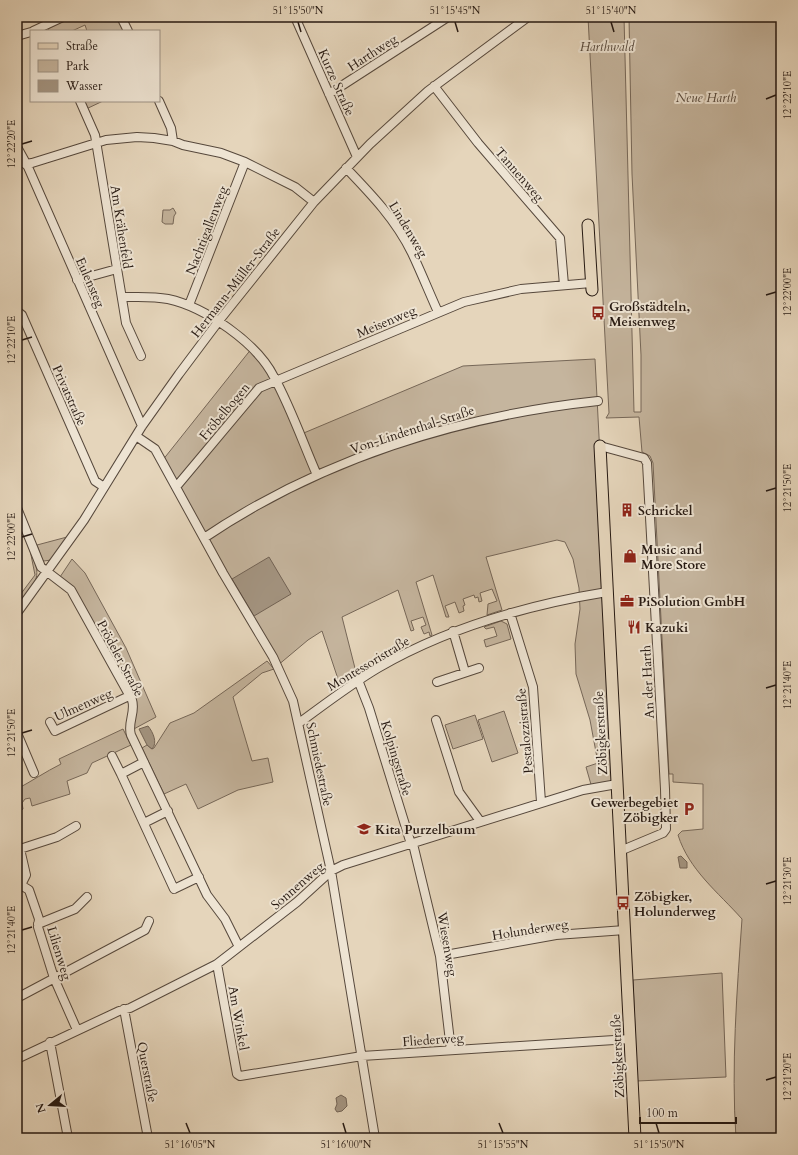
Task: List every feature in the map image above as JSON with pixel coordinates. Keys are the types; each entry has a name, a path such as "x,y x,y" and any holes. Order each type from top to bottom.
{"main road":[{"path":"588,225 591,287"},
{"name":"Zöbigkerstraße","path":"600,446 636,1138"}],"street":[{"path":"37,30 47,28 63,17"},
{"path":"122,17 128,30"},
{"name":"Kurze Straße","path":"295,17 357,157"},
{"name":"Harthweg","path":"329,94 448,17"},
{"name":"Hermann-Müller-Straße","path":"17,613 84,520 142,426 218,322 314,202 357,157 434,86 528,17"},
{"path":"17,36 30,32"},
{"name":"Tannenweg","path":"434,86 483,149 560,238 564,285"},
{"name":"Am Krähenfeld","path":"80,102 95,135 97,144 126,323 141,356"},
{"path":"159,102 171,128 173,141"},
{"path":"25,164 113,139 137,137 173,141 183,145 221,153 245,162 295,187 314,202"},
{"name":"Eulensteg","path":"17,147 142,426"},
{"name":"Nachtigallenweg","path":"189,305 245,162"},
{"name":"Lindenweg","path":"346,168 371,194 402,236 411,252 438,312"},
{"path":"77,280 117,269"},
{"name":"Meisenweg","path":"276,381 438,312 492,294 521,289 564,285 591,287"},
{"path":"123,297 158,297 189,305 211,316 253,349 276,381 317,475"},
{"name":"Privatstraße","path":"17,311 21,314 95,481 104,488"},
{"name":"Fröbelbogen","path":"176,487 259,388 276,381"},
{"name":"Von-Lindenthal-Straße","path":"204,538 258,505 317,475 382,449 455,426 518,412 598,401"},
{"name":"Schmiedestraße","path":"136,436 155,449 204,538 273,657 293,701 331,871 376,1138"},
{"name":"An der Harth","path":"600,446 644,458 647,463 665,789 666,829 663,833 620,851"},
{"path":"17,508 41,567 46,572"},
{"name":"Prödeler Straße","path":"46,572 71,590 129,696 134,707 129,730 207,896 225,918 239,947"},
{"name":"Montessoristraße","path":"299,723 358,680 396,658 453,631 510,613 552,602 607,592"},
{"name":"Pestalozzistraße","path":"510,613 533,687 541,802"},
{"path":"453,631 465,672"},
{"path":"437,682 479,668"},
{"name":"Kolpingstraße","path":"358,680 369,708 412,844"},
{"name":"Ulmenweg","path":"50,722 55,731 129,696"},
{"path":"436,720 459,792 480,821"},
{"path":"17,733 34,773"},
{"path":"112,756 174,889 199,877"},
{"path":"121,774 144,762"},
{"name":"Sonnenweg","path":"17,1059 50,1042 124,1009 218,964 297,902 331,871 343,865 541,802 584,790 617,784"},
{"path":"144,823 168,811"},
{"path":"19,885 26,875 20,849 58,837 76,826"},
{"name":"Wiesenweg","path":"412,844 428,900 440,956 451,1050"},
{"name":"Lilienweg","path":"19,885 29,890 39,919 38,924 54,978 77,1030"},
{"path":"38,924 75,909 87,897"},
{"path":"17,998 145,930 149,921"},
{"name":"Holunderweg","path":"440,956 556,935 625,930"},
{"name":"Am Winkel","path":"218,964 237,1074 240,1076"},
{"name":"Querstraße","path":"124,1009 148,1138"},
{"name":"Fliederweg","path":"240,1076 362,1056 630,1039"},
{"path":"50,1042 68,1138"}],"green space":[{"path":"63,17 121,17 128,30 87,30 85,25 74,30 48,30 46,25"},
{"name":"Neue Harth","path":"588,17 624,17 634,412 641,412 641,355 632,174 629,17 781,17 781,1138 736,1138 734,1056 742,919 697,870 683,848 678,835 682,831 703,829 703,784 673,782 673,774 669,774 653,463 650,456 642,452 639,417 606,418 609,413"},
{"path":"80,102 101,102 84,110"},
{"path":"173,208 176,213 173,224 165,224 162,222 163,210 170,210"},
{"path":"252,348 259,355 299,435 463,366 595,359 617,784 592,788 586,767 598,763 590,720 576,674 575,644 580,609 579,588 573,559 565,542 557,540 486,557 502,610 487,615 488,604 497,601 492,589 480,593 482,601 479,602 478,597 475,598 474,595 463,599 465,605 463,606 464,611 459,613 455,602 445,606 449,617 446,617 433,575 416,582 432,635 430,636 429,632 424,634 421,627 426,625 423,617 411,621 414,630 411,631 398,590 342,617 358,680 342,691 322,631 308,640 277,666 162,461"},
{"path":"67,537 51,560 44,561 42,559 37,545"},
{"path":"29,545 36,566 36,578 17,606 17,599 35,575"},
{"path":"72,559 85,573 126,648 156,717 132,730 136,710 60,577"},
{"path":"501,621 507,624 511,639 486,647 484,640 497,636 494,627 486,629 484,627"},
{"path":"267,661 274,669 262,673 233,697 252,761 268,758 273,782 238,790 198,809 186,784 164,794 142,748 147,745 152,749 154,748 170,723 194,713"},
{"path":"504,711 518,753 492,762 478,720"},
{"path":"475,715 483,739 453,749 445,725"},
{"path":"123,729 131,745 92,763 87,773 67,781 70,794 32,806 30,798 25,799 22,803 23,809 17,814 17,789 61,764 59,759"},
{"path":"722,973 726,1077 637,1081 633,980"}],"water":[{"path":"269,557 291,594 254,616 232,579"},
{"path":"148,726 152,731 155,741 152,749 147,745 139,729"},
{"path":"681,856 687,862 687,868 680,868 678,857"},
{"path":"341,1095 346,1098 347,1106 342,1111 337,1112 335,1109 337,1104 336,1098"}],"place":[{"name":"Großstädteln, Meisenweg","path":"598,313"},
{"name":"Schrickel","path":"627,510"},
{"name":"Music and More Store","path":"630,556"},
{"name":"PiSolution GmbH","path":"627,601"},
{"name":"Kazuki","path":"634,627"},
{"name":"Gewerbegebiet Zöbigker","path":"689,809"},
{"name":"Kita Purzelbaum","path":"364,829"},
{"name":"Zöbigker, Holunderweg","path":"623,903"}],"park label":[{"name":"Harthwald","path":"607,46"}]}
